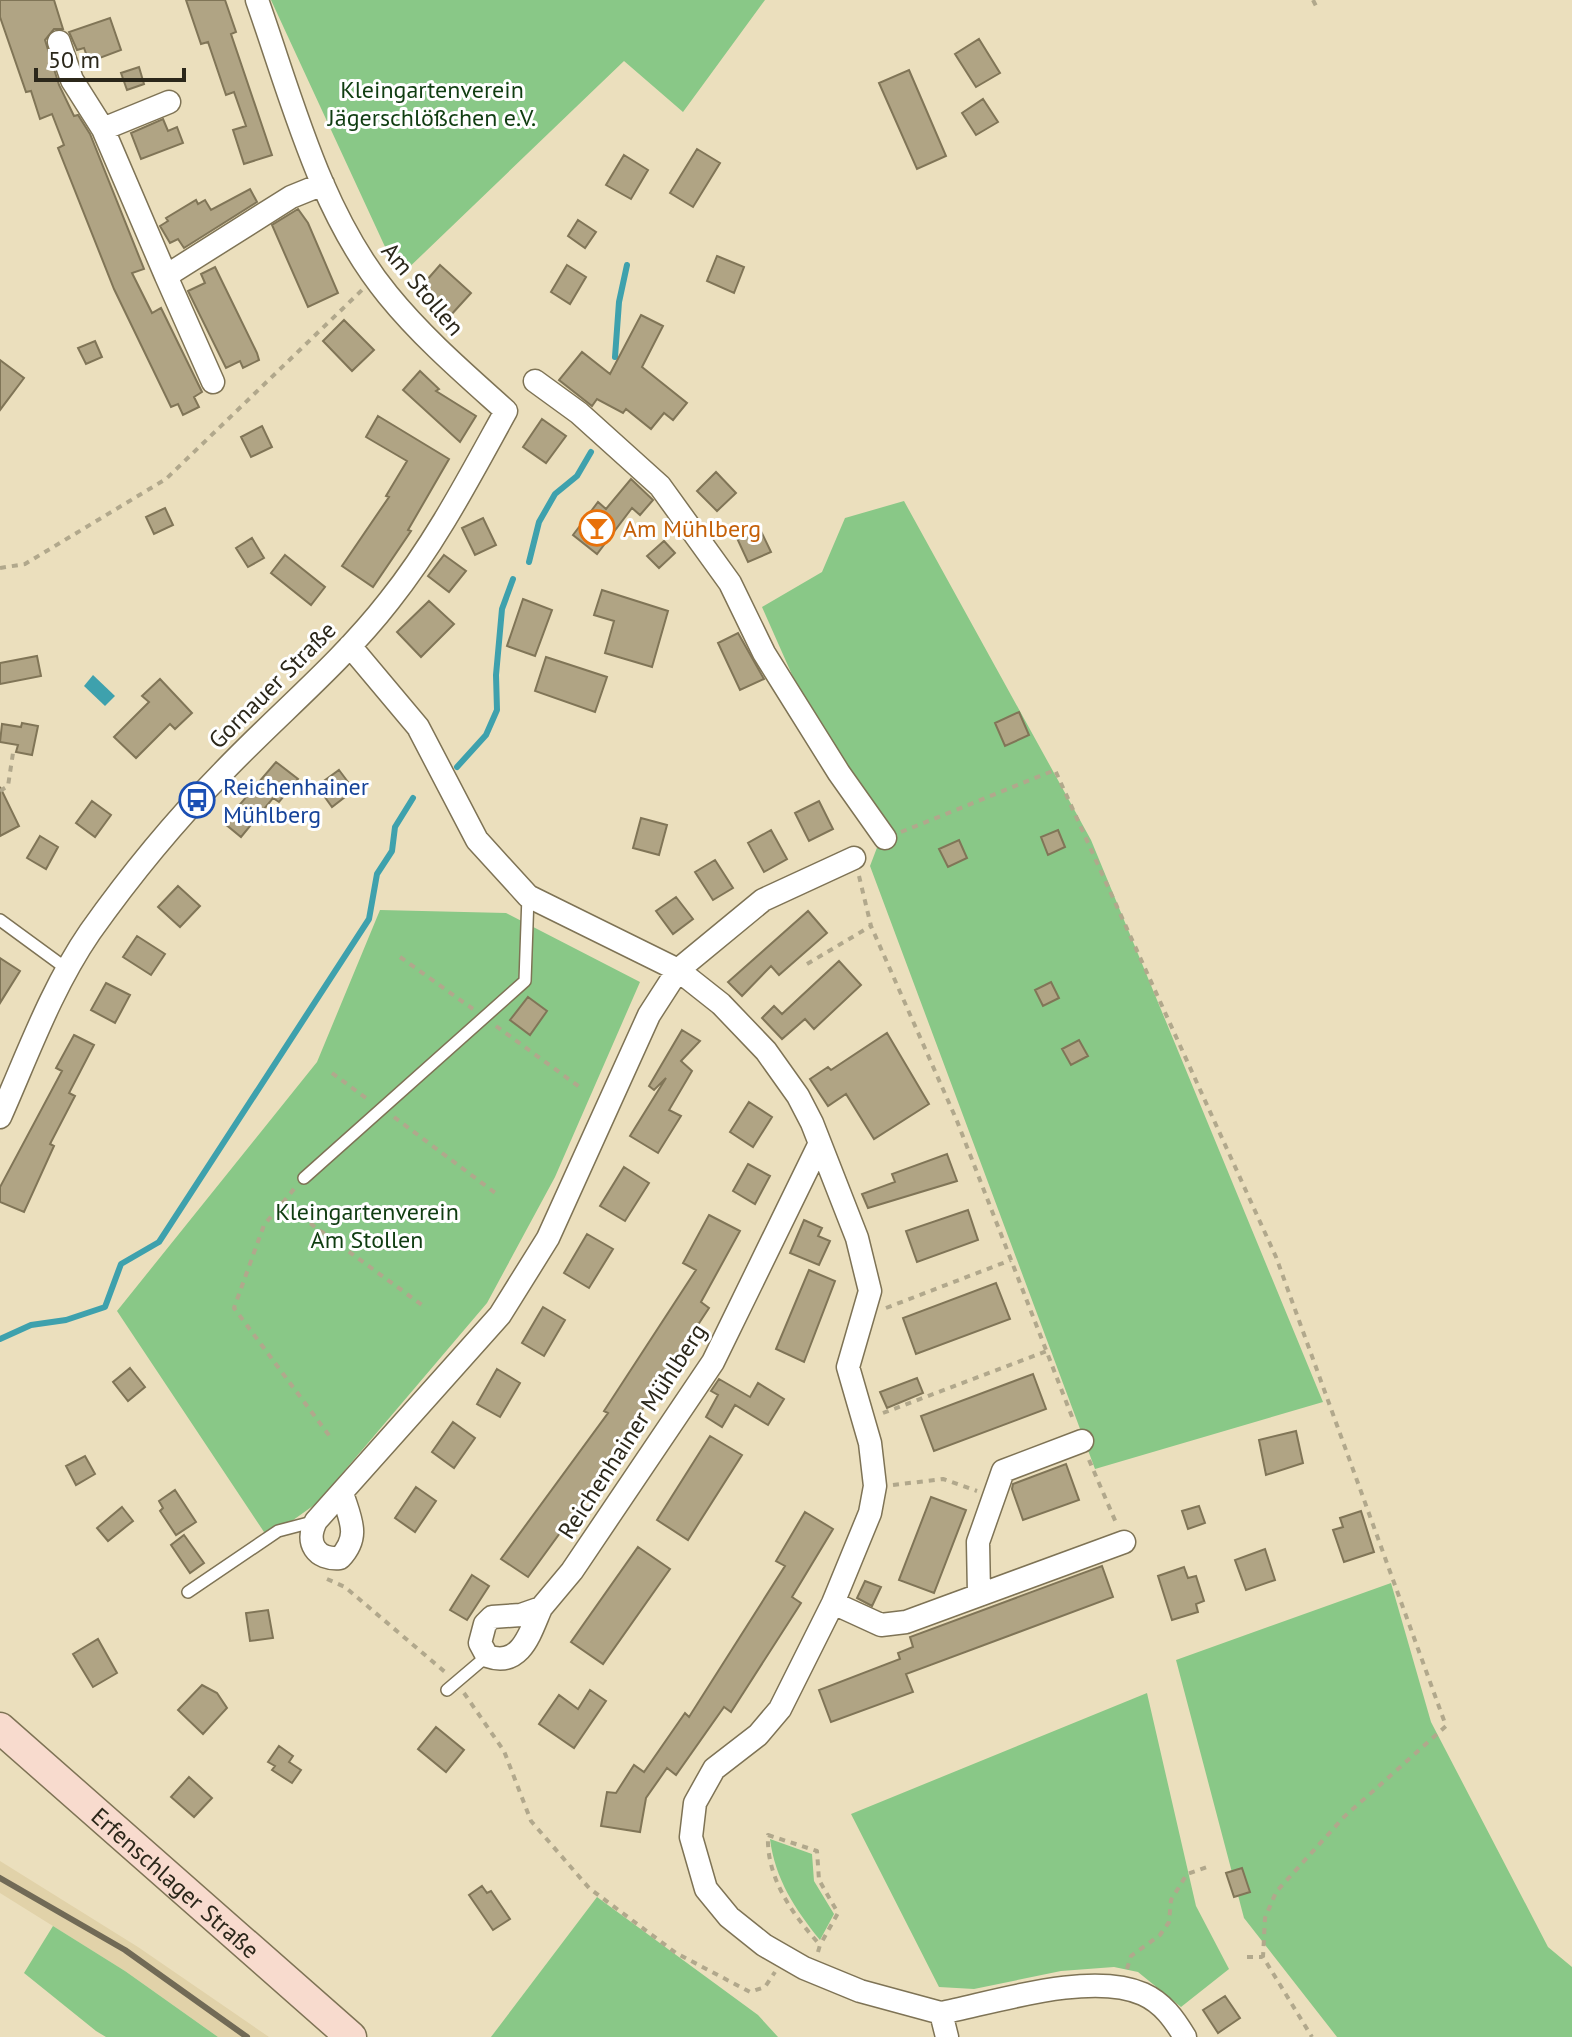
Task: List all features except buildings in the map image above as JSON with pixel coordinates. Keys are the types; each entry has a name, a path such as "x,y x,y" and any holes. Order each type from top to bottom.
{"main road":[{"name":"Erfenschlager Straße","path":"0,1728 351,2037"}],"street":[{"name":"Am Stollen","path":"257,0 323,184 355,247 378,281 439,350 506,411"},
{"path":"59,42 72,80 103,129 213,382"},
{"path":"103,129 169,102"},
{"path":"166,276 291,197 323,184"},
{"path":"535,381 579,413 660,486 730,583 764,653 885,838"},
{"name":"Gornauer Straße","path":"0,1117 67,969 89,934 152,851 220,775 350,646 390,601 440,529 506,411"},
{"path":"350,646 418,727 477,840 528,896 678,970 721,1004 766,1051 798,1096 857,1238 870,1291 848,1367 870,1443 875,1486 870,1513 833,1603 780,1709 758,1735 714,1769 695,1803 691,1820 695,1855 706,1889 729,1917 784,1957 860,1991 941,2013 1033,1994 1100,1985 1122,1987 1145,1995 1169,2012 1185,2037"},
{"path":"343,1496 355,1533 351,1546 340,1558 328,1559 318,1555 311,1532 316,1521 343,1496 500,1315 548,1238 649,1015 678,970 763,900 854,858"},
{"name":"Reichenhainer Mühlberg","path":"487,1656 506,1659 519,1652 541,1608 572,1571 713,1362 819,1145"},
{"path":"979,1594 978,1542 1003,1471 1082,1441"},
{"path":"833,1603 881,1625 906,1622 1124,1542"},
{"path":"487,1656 480,1643 480,1633 492,1617 521,1615 541,1608"},
{"path":"941,2013 947,2037"}],"lane":[{"path":"304,1178 525,981 528,896"},
{"path":"0,920 67,969"},
{"path":"188,1592 278,1531 316,1521"},
{"path":"452,1686 487,1656"}],"path":[{"path":"1313,0 1317,8"},
{"path":"0,568 25,564 166,479 358,292 378,281"},
{"path":"0,791 8,786 13,753"},
{"path":"885,838 1055,770 1276,1257 1446,1726 1344,1817 1276,1892 1265,1918 1263,1957 1312,2037"},
{"path":"854,858 871,926 957,1121 1124,1542"},
{"path":"807,964 871,926"},
{"path":"400,957 581,1088"},
{"path":"332,1073 498,1195"},
{"path":"304,1178 264,1225 234,1308 331,1438"},
{"path":"281,1202 422,1305"},
{"path":"868,1306 890,1309 1011,1260"},
{"path":"862,1421 1047,1351"},
{"path":"915,1484 943,1479 993,1497"},
{"path":"316,1575 345,1587 452,1686 504,1751 531,1821 589,1888 676,1953 750,1992 765,1987 784,1957"},
{"path":"818,1954 838,1913 819,1880 817,1851 768,1835 772,1867 779,1887 798,1919 820,1945"},
{"path":"1122,1987 1131,1956 1151,1942 1169,1922 1175,1891 1187,1874 1207,1867"},
{"path":"1247,1957 1263,1957"}],"shaded area":[{"path":"0,1861 138,1947 269,2037 218,2037 125,1971 0,1893"}],"green space":[{"name":"Kleingartenverein Jägerschlößchen e.V.","path":"271,0 765,0 683,112 624,61 399,277"},
{"path":"904,501 1091,840 1323,1402 1095,1469 870,866 878,845 797,686 762,607 822,572 845,518"},
{"name":"Kleingartenverein Am Stollen","path":"380,910 506,913 640,982 555,1177 487,1303 317,1503 268,1538 117,1311 317,1062"},
{"path":"1391,1583 1431,1722 1548,1947 1572,1967 1572,2037 1337,2037 1244,1918 1176,1660"},
{"path":"1147,1693 1196,1906 1229,1969 1181,2007 1138,1972 1114,1967 1061,1971 974,1989 939,1987 851,1814"},
{"path":"770,1839 812,1854 814,1881 834,1914 820,1940 788,1893 776,1867"},
{"path":"597,1897 758,2015 778,2037 491,2037"},
{"path":"53,1926 125,1971 218,2037 106,2037 96,2031 24,1973"}],"water":[{"path":"93,675 115,696 105,706 84,686"}],"waterway":[{"path":"615,357 619,302 627,265"},
{"path":"529,562 539,522 555,494 577,476 591,452"},
{"path":"457,767 486,735 497,710 496,675 502,609 513,579"},
{"path":"0,1339 31,1325 66,1320 105,1307 121,1264 159,1242 369,919 377,874 392,851 395,827 413,798"}],"railway":[{"path":"0,1878 125,1950 247,2037"}],"place":[{"name":"Am Mühlberg","path":"597,528"},
{"name":"Reichenhainer Mühlberg","path":"197,800"}]}
